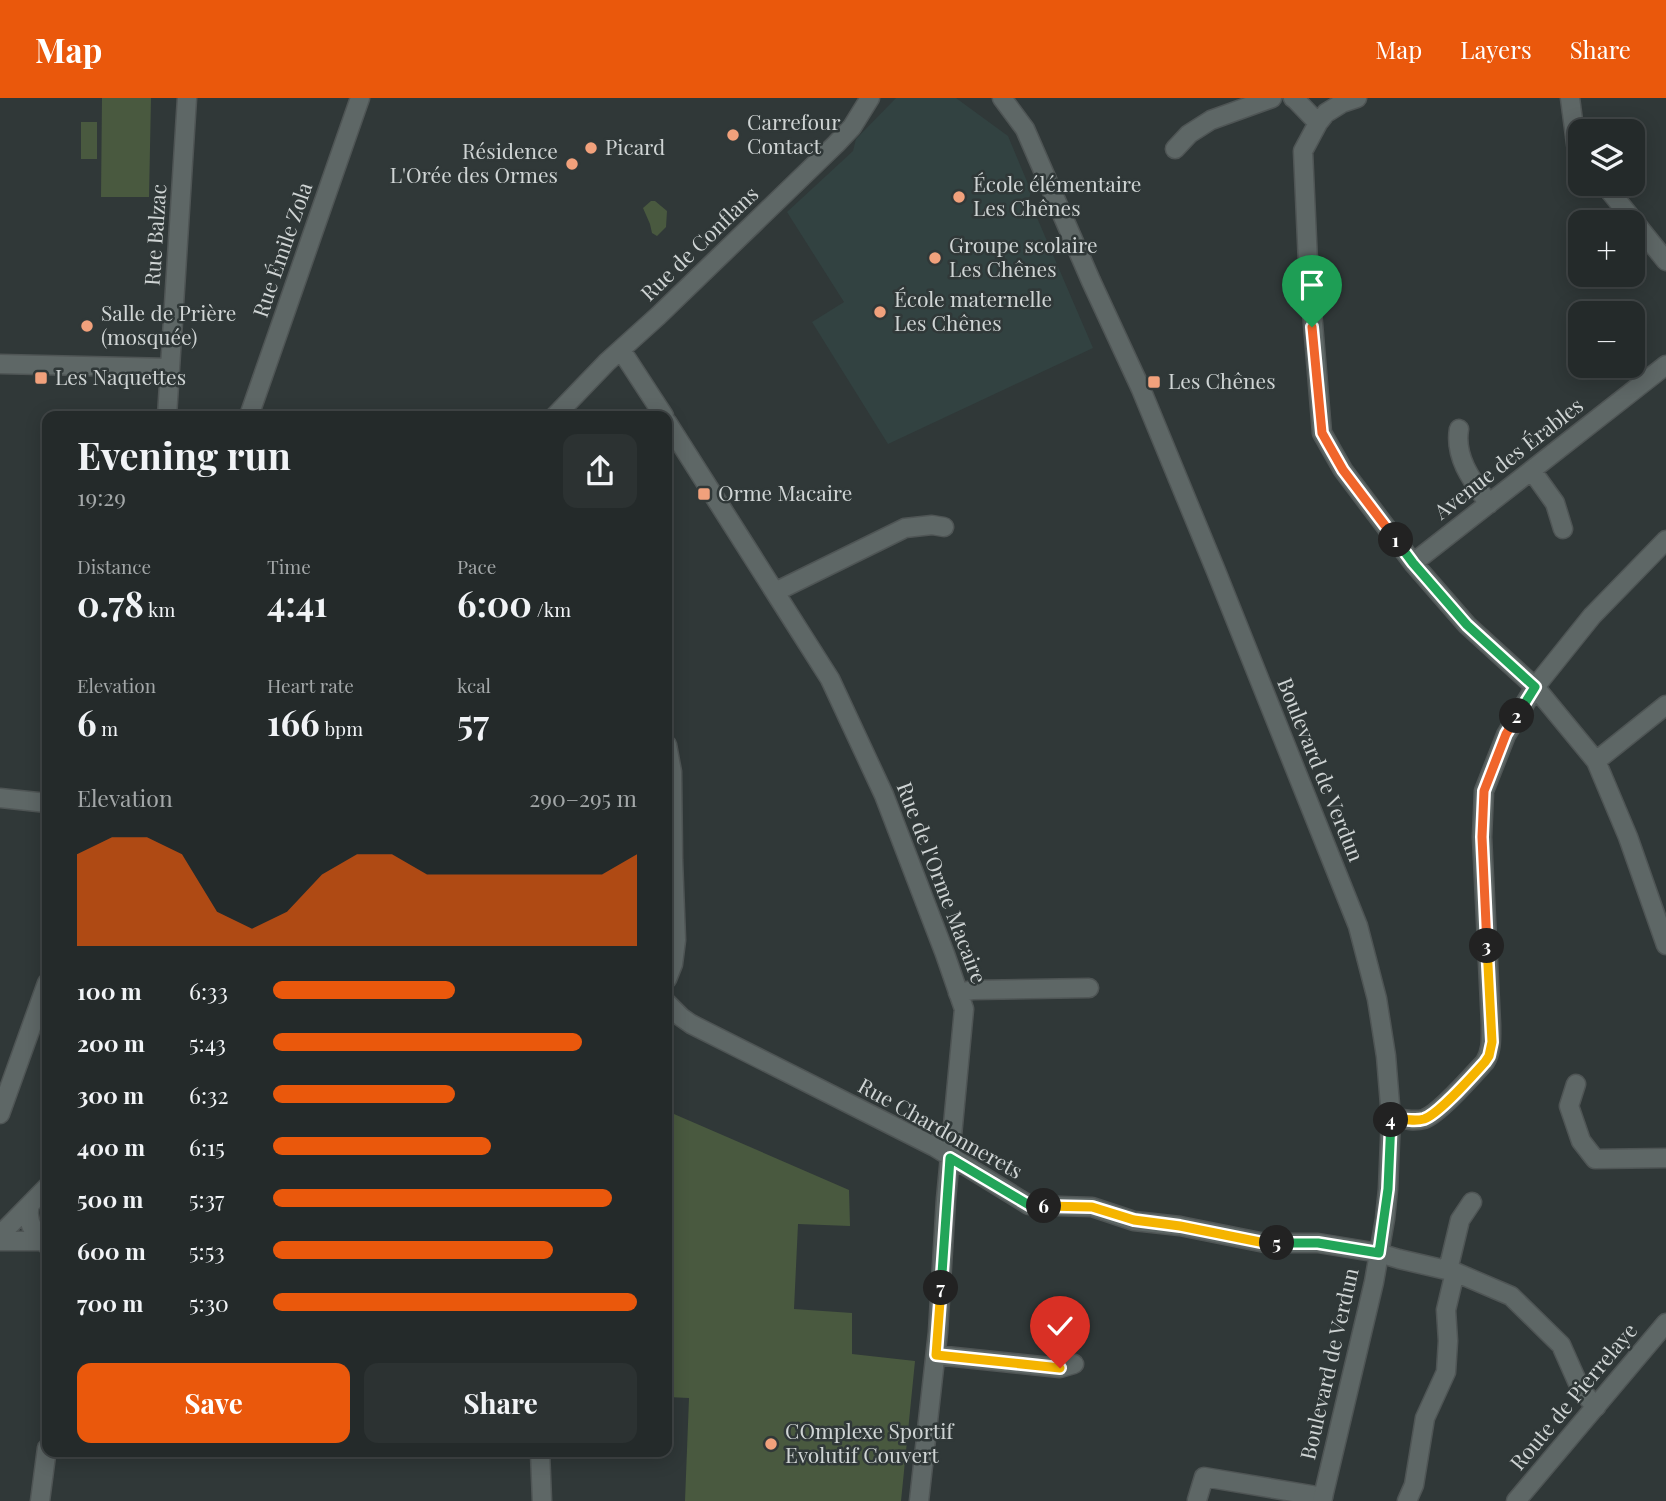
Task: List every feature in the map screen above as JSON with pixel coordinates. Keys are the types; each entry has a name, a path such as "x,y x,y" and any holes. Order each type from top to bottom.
{"street":[{"name":"Rue Balzac","path":"167,411 187,98"},
{"name":"Rue Émile Zola","path":"250,411 360,98"},
{"name":"Rue de Conflans","path":"560,411 607,362 750,229 836,144 852,127 870,98"},
{"name":"Boulevard de Verdun","path":"1002,98 1025,129 1141,389 1358,926 1377,999 1386,1056 1391,1117 1388,1189 1374,1282 1322,1499"},
{"path":"1175,149 1189,134 1211,120 1272,98"},
{"path":"1293,98 1318,123"},
{"path":"1357,98 1326,113 1303,151 1308,264 1322,433 1343,470 1413,563 1467,625 1535,687 1596,761 1664,934"},
{"path":"1570,98 1573,119"},
{"path":"1614,196 1666,261"},
{"path":"621,350 661,411"},
{"path":"0,364 170,368"},
{"name":"Avenue des Érables","path":"1413,563 1666,365"},
{"path":"1459,429 1458,437 1466,471 1489,504"},
{"name":"Rue de l'Orme Macaire","path":"672,430 830,679 878,783 946,954 964,1009 936,1355 919,1501"},
{"path":"1532,471 1555,503 1563,529"},
{"path":"775,592 905,528 932,525 944,527"},
{"path":"1391,1117 1423,1120 1431,1116 1489,1056 1492,1042 1482,837 1484,791 1506,734 1535,687 1592,616 1666,540"},
{"path":"1596,761 1666,705"},
{"path":"672,772 676,940 672,966"},
{"path":"0,798 42,802"},
{"path":"958,993 973,990 1089,988"},
{"path":"0,1114 42,997"},
{"name":"Rue Chardonnerets","path":"672,1008 691,1024 935,1147 1029,1205 1092,1207 1134,1220 1265,1243 1318,1243 1379,1253 1452,1271 1511,1296 1561,1345 1581,1390 1596,1407"},
{"path":"1576,1084 1569,1106 1581,1141 1595,1159 1666,1158"},
{"path":"0,1235 42,1192"},
{"path":"1407,1501 1414,1485 1425,1418 1446,1372 1446,1310 1460,1220 1472,1202"},
{"path":"30,1205 29,1221 42,1240"},
{"path":"0,1241 42,1243"},
{"name":"Route de Pierrelaye","path":"1516,1501 1665,1325"},
{"path":"936,1355 1060,1368 1074,1364"},
{"path":"40,1501 46,1457"},
{"path":"540,1457 542,1501"},
{"path":"1197,1500 1204,1477 1322,1499"}],"shaded area":[{"name":"Groupe scolaire Les Chênes","path":"896,98 956,98 1008,136 1031,191 1029,199 1093,348 888,444 812,322 844,302 787,212 853,151 856,139"}],"green space":[{"path":"102,98 151,98 149,197 101,197"},
{"path":"81,122 97,122 97,159 81,159"},
{"path":"655,201 667,211 666,227 657,236 652,233 643,208"},
{"path":"672,1113 849,1190 850,1226 798,1224 794,1309 852,1313 852,1354 915,1361 901,1501 685,1501 689,1398 672,1397"}],"place":[{"name":"Carrefour Contact","path":"733,135"},
{"name":"Picard","path":"591,148"},
{"name":"Résidence L'Orée des Ormes","path":"572,164"},
{"name":"École élémentaire Les Chênes","path":"959,197"},
{"name":"Groupe scolaire Les Chênes","path":"935,258"},
{"name":"École maternelle Les Chênes","path":"880,312"},
{"name":"Salle de Prière (mosquée)","path":"87,326"},
{"name":"Les Naquettes","path":"41,378"},
{"name":"Les Chênes","path":"1154,382"},
{"name":"Orme Macaire","path":"704,494"},
{"name":"COmplexe Sportif Evolutif Couvert","path":"771,1444"}],"route":[{"path":"1060,1368 936,1355 950,1158 1029,1205 1092,1207 1134,1220 1265,1243 1318,1243 1379,1253 1388,1189 1391,1117 1423,1120 1431,1116 1489,1056 1491,1025 1482,837 1484,791 1506,734 1535,687 1467,625 1413,563 1343,470 1322,433 1312,327"}]}
